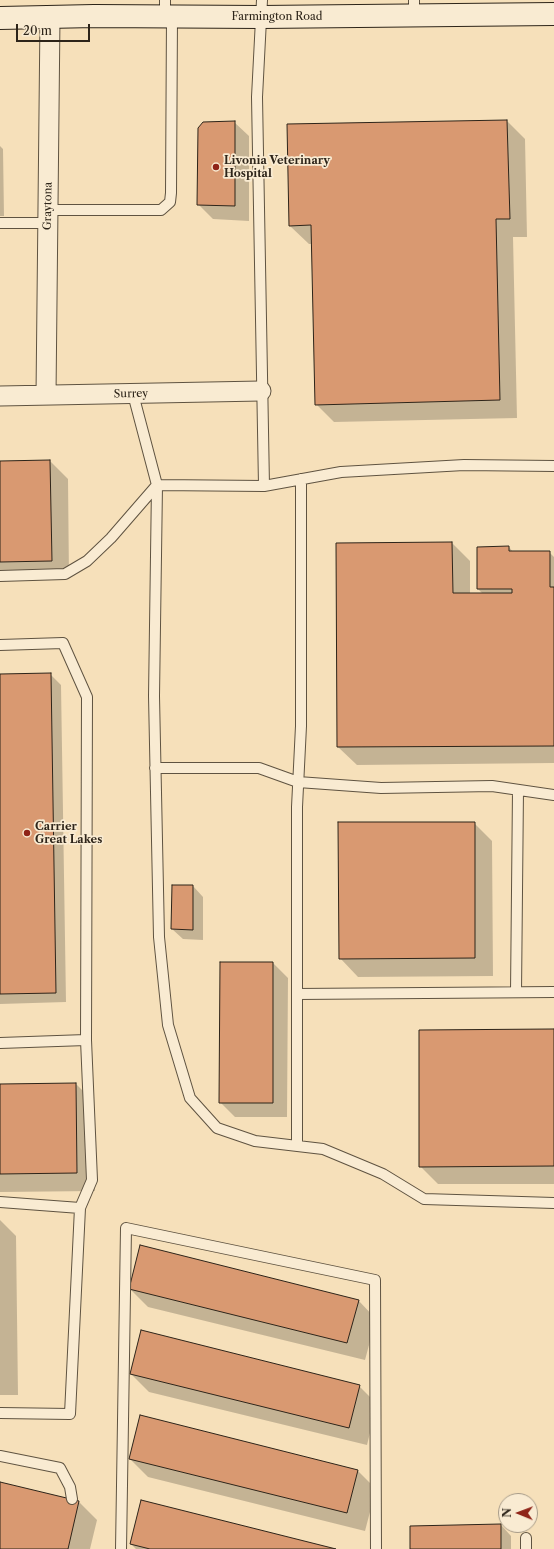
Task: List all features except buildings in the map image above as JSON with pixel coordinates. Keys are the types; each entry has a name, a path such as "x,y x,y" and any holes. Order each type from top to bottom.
{"main road":[{"name":"Farmington Road","path":"0,18 167,11 262,9 414,8 554,14"}],"street":[{"name":"Graytona","path":"46,395 50,17"},
{"name":"Surrey","path":"0,396 261,391"}],"lane":[{"path":"262,9 257,97 261,391 264,486"},
{"path":"0,223 48,216 161,210 170,202 167,11"},
{"path":"133,394 157,485 154,696 159,937 168,1025 190,1098 217,1128 255,1141 323,1148 383,1174 424,1199 554,1203"},
{"path":"0,576 64,574 87,561 111,538 157,485 264,486 341,472 464,465 554,466"},
{"path":"297,1146 297,807 301,726 301,479"},
{"path":"0,645 63,643 87,697 86,1040 92,1180 80,1208 70,1414 0,1413"},
{"path":"155,768 259,768 298,782 381,788 492,786 554,795"},
{"path":"516,992 518,790"},
{"path":"297,994 554,992"},
{"path":"0,1043 86,1040"},
{"path":"0,1202 80,1208"},
{"path":"122,1549 126,1228 375,1280 376,1549"},
{"path":"0,1456 60,1468 70,1487 72,1499"}],"place":[{"name":"Livonia Veterinary Hospital","path":"216,167"},
{"name":"Carrier Great Lakes","path":"27,833"}]}
